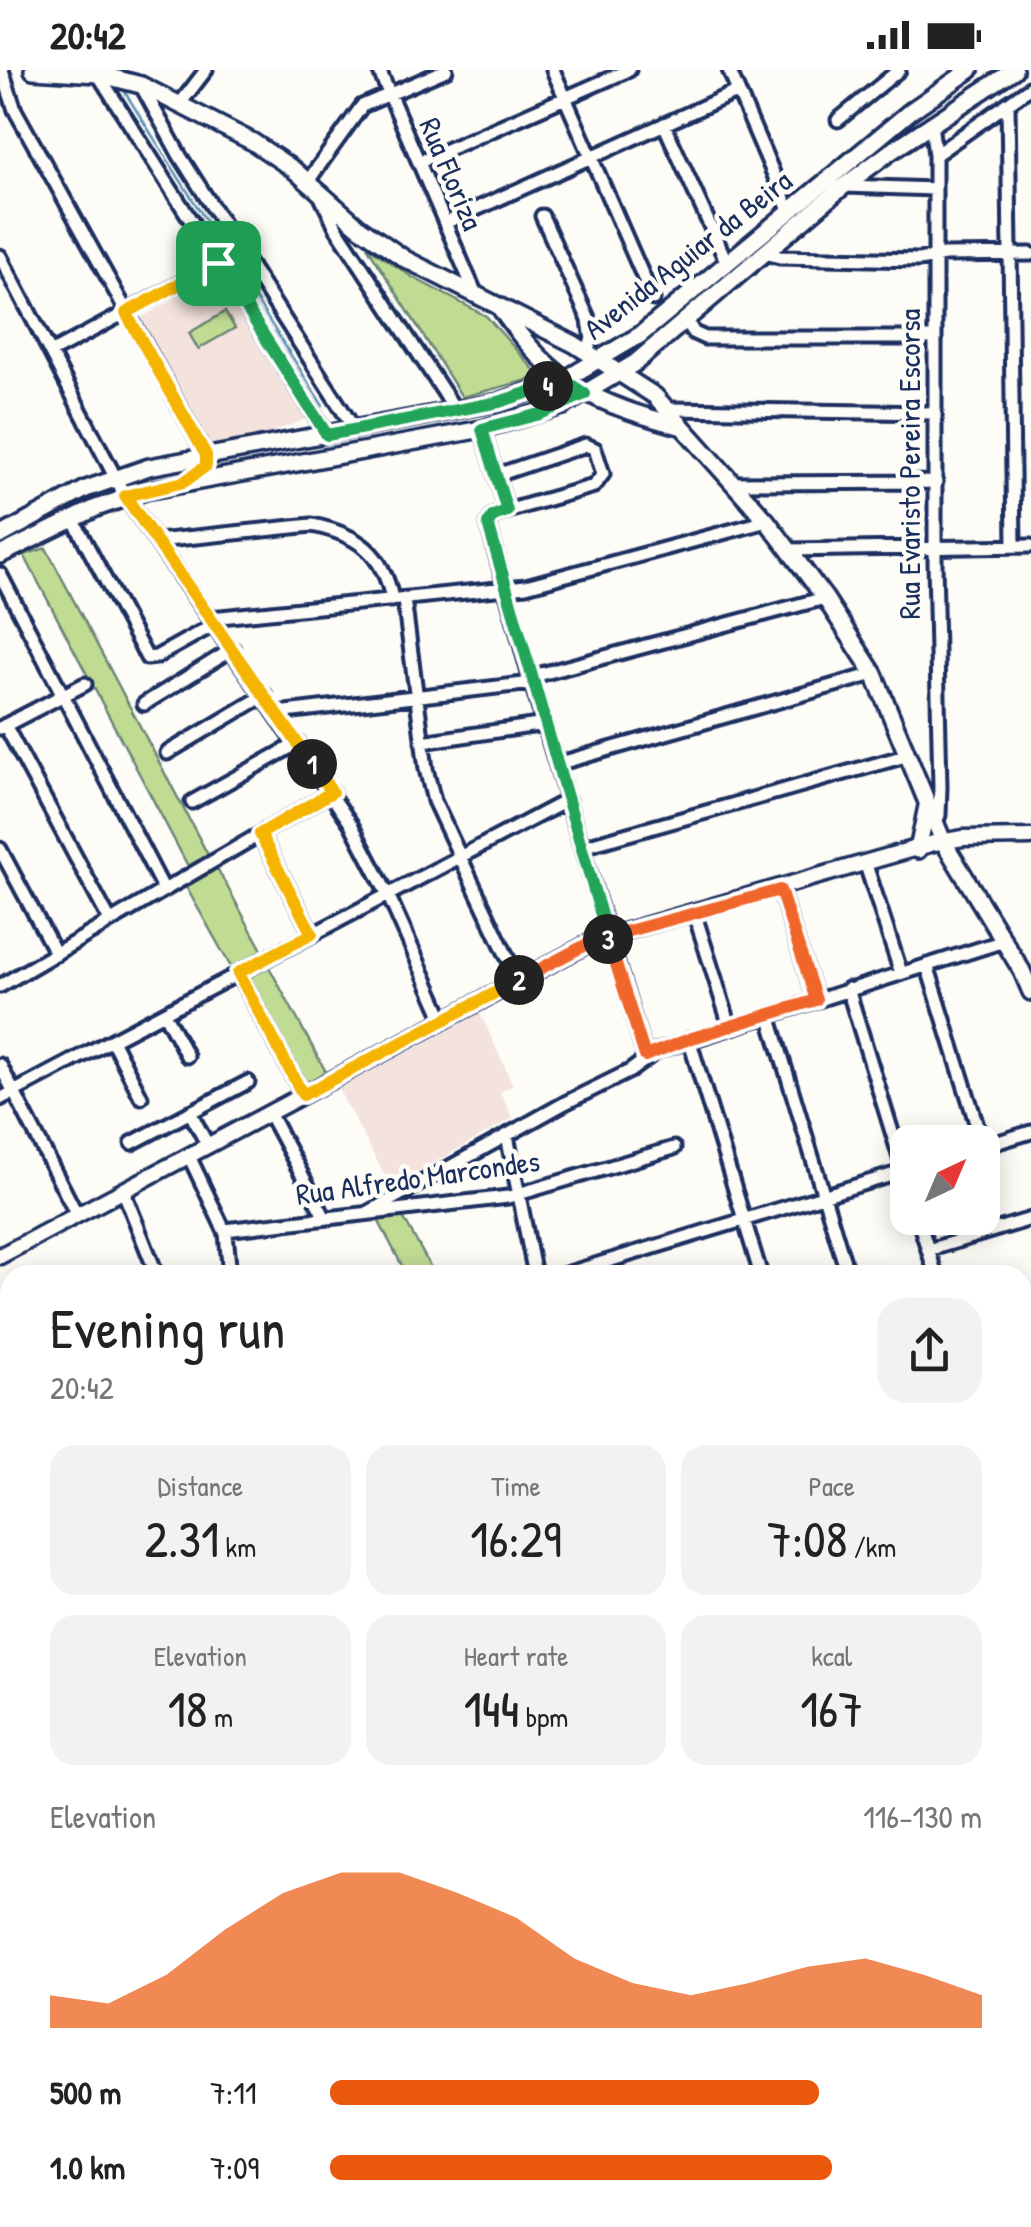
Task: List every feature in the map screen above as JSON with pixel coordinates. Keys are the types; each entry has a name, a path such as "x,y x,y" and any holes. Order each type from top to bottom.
{"main road":[{"path":"33,70 120,79 253,142 366,231 426,272 602,360 668,409 767,521 825,598 874,674 943,841 1031,992"},
{"name":"Avenida Aguiar da Beira","path":"0,536 115,477 206,455 499,402 564,380 602,360 662,318 912,110 970,70"},
{"name":"Avenida Aguiar da Beira","path":"0,555 125,496 482,429 540,414 629,377 686,320 845,186 1014,70"},
{"path":"498,306 543,361 585,394 619,409 683,427"},
{"path":"543,361 551,345 580,348"},
{"path":"619,409 641,402 629,377"},
{"path":"184,482 204,470 206,455"},
{"path":"918,850 928,802"}],"street":[{"path":"179,105 206,70"},
{"name":"Rua Floriza","path":"379,70 477,297"},
{"path":"446,70 356,111 313,186 456,411"},
{"path":"553,70 653,298"},
{"path":"419,162 629,70"},
{"path":"729,70 790,210"},
{"path":"838,120 900,70"},
{"path":"1,71 15,110 206,455"},
{"path":"120,79 218,263 327,435"},
{"path":"120,79 180,156 355,430"},
{"path":"934,155 1031,87"},
{"path":"445,223 738,91"},
{"path":"1008,103 1014,546"},
{"name":"Rua Evaristo Pereira Escorsa","path":"932,123 939,772 936,822"},
{"path":"664,124 728,263"},
{"path":"845,186 935,189"},
{"path":"542,216 588,320 592,340 580,348"},
{"path":"351,251 352,236 366,231"},
{"path":"765,252 780,257 1031,254"},
{"path":"0,256 125,496 332,792 387,894 444,1020"},
{"path":"52,352 218,263"},
{"path":"686,320 694,334 705,338 934,338"},
{"path":"668,409 936,414"},
{"path":"482,429 507,511"},
{"path":"496,474 586,445 595,449 603,474 594,486 507,511 488,521 531,680 645,1056"},
{"path":"734,483 936,482"},
{"path":"73,519 147,658 156,657 213,621 506,590 767,521"},
{"path":"157,540 312,525 336,531 372,552 398,600 434,801 518,980"},
{"path":"788,550 1031,546"},
{"path":"0,574 164,890"},
{"path":"277,713 531,680 825,598"},
{"path":"144,704 233,650"},
{"path":"557,764 874,674"},
{"path":"84,684 2,725 110,922"},
{"path":"166,753 265,696"},
{"path":"422,742 544,724"},
{"path":"192,802 298,743"},
{"path":"582,847 908,755"},
{"path":"918,779 934,780 939,772"},
{"path":"0,985 332,792"},
{"path":"0,1099 568,800"},
{"path":"260,834 312,934"},
{"path":"1,1252 608,936 943,841 1031,837"},
{"path":"0,849 56,954"},
{"path":"866,865 901,973"},
{"path":"780,890 816,1000"},
{"path":"694,912 730,1026"},
{"path":"367,1213 630,1070 645,1056 1004,941"},
{"path":"928,965 977,1125"},
{"path":"238,973 303,1095"},
{"path":"848,989 890,1125"},
{"path":"164,1012 187,1056"},
{"path":"769,1014 845,1265"},
{"path":"689,1039 758,1265"},
{"path":"112,1040 141,1097"},
{"path":"0,1065 78,1214"},
{"path":"132,1143 248,1082"},
{"path":"190,1112 208,1146"},
{"path":"269,1113 324,1218"},
{"path":"1000,1140 1031,1132"},
{"path":"508,1136 532,1265"},
{"name":"Rua Alfredo Marcondes","path":"224,1230 519,1194 674,1148"},
{"path":"188,1156 224,1230 230,1265"},
{"path":"595,1265 890,1179"},
{"path":"123,1190 149,1265"},
{"path":"928,1250 1031,1219"},
{"path":"923,1235 933,1265"}],"shaded area":[{"path":"217,275 309,418 256,438 209,443 140,318"},
{"path":"480,1013 513,1085 500,1092 513,1118 391,1187 338,1089"}],"green space":[{"path":"367,246 412,277 486,316 536,372 536,378 462,397"},
{"path":"225,312 235,328 198,349 189,333"},
{"path":"46,548 208,855 188,866 24,555"},
{"path":"217,868 262,950 231,967 185,885"},
{"path":"268,965 326,1072 304,1084 246,978"},
{"path":"403,1217 429,1265 402,1265 377,1218"}],"waterway":[{"path":"121,86 323,406"}],"route":[{"path":"218,263 126,313 206,455 206,466 184,482 125,496 332,792 260,834 312,934 238,973 303,1095 595,940 608,936 628,931 694,912 780,890 816,1000 645,1056 608,936 598,896 530,678 488,524 493,516 507,511 482,429 540,414 585,394 564,380 499,402 327,435 218,263"}]}
